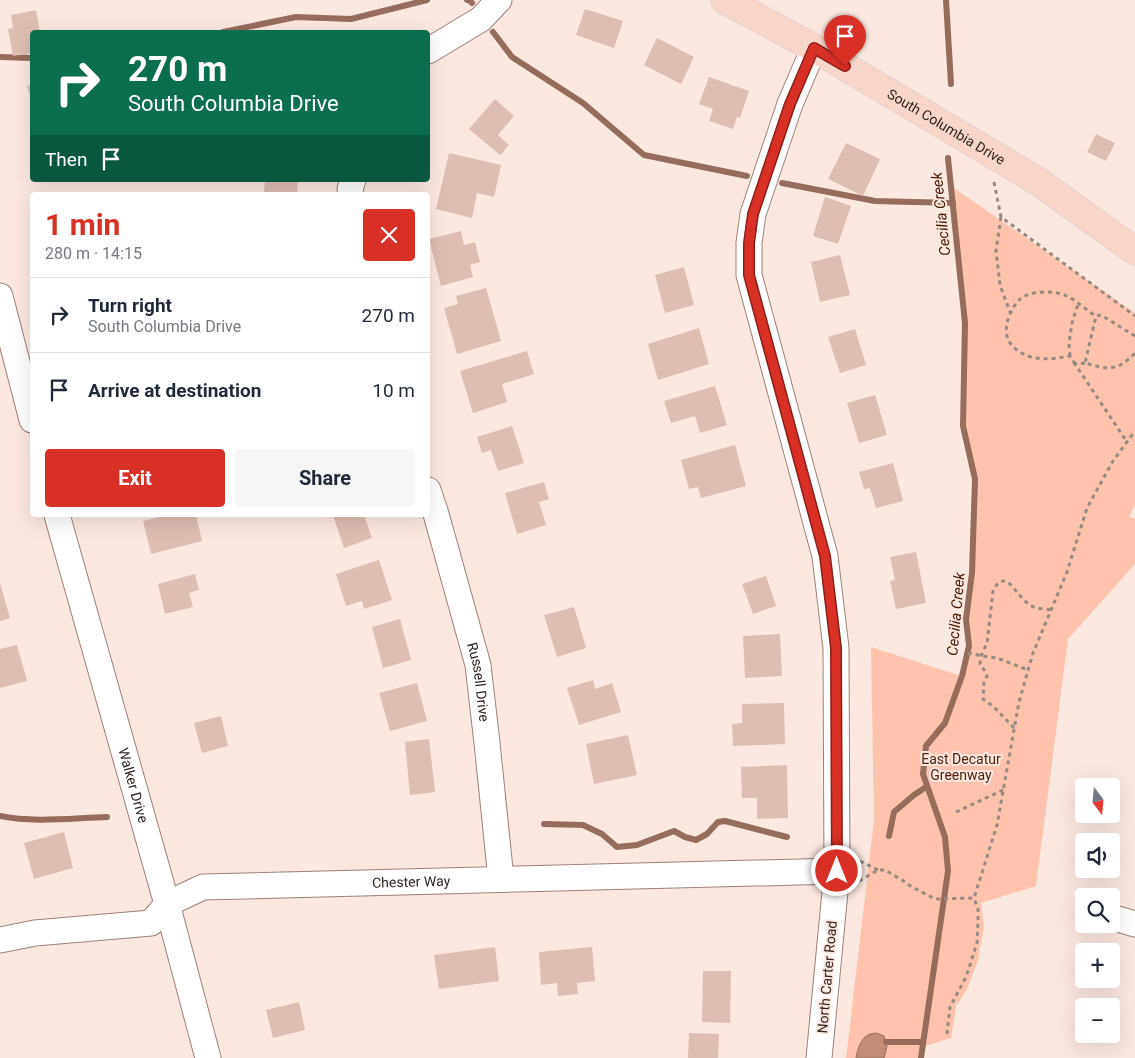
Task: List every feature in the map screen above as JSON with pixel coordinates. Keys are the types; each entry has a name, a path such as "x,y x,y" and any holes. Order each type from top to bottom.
{"main road":[{"name":"South Columbia Drive","path":"725,0 814,48 1039,182 1135,251"}],"street":[{"path":"430,50 481,19 499,0"},
{"name":"North Carter Road","path":"814,48 790,104 753,214 749,243 749,275 825,556 836,648 837,871 819,1058"},
{"path":"0,296 30,412"},
{"name":"Russell Drive","path":"430,496 478,665 501,879"},
{"name":"Walker Drive","path":"58,517 168,904 208,1058"},
{"name":"Chester Way","path":"0,940 35,933 151,923 168,904 203,887 837,871"},
{"path":"1120,920 1135,924"}],"path":[{"path":"994,179 1001,217 996,251 1000,285 1010,312 1007,336 1011,344 1022,354 1048,359 1070,356"},
{"path":"1001,217 1135,316"},
{"path":"1010,312 1020,299 1037,292 1051,292 1067,296 1096,316 1101,315 1135,336"},
{"path":"1078,304 1072,323 1069,343 1070,356 1127,442"},
{"path":"1085,363 1096,316"},
{"path":"1075,364 1085,363 1104,368 1115,367 1126,362 1135,353"},
{"path":"946,1034 950,1007 966,977 976,943 978,909 974,898 997,825 1019,702 1033,653 1067,572 1087,508 1113,461 1135,431"},
{"path":"1014,728 983,698 984,681 987,676 986,671 980,664 980,656 987,642 993,591 997,584 1001,581 1006,581 1013,586 1027,603 1034,607 1051,610"},
{"path":"968,654 972,652 980,656 997,658 1028,670"},
{"path":"956,812 1003,790"},
{"path":"837,871 859,881 878,870 885,870 912,888 935,899 974,898"}],"green space":[{"name":"East Decatur Greenway","path":"951,186 1135,313 1135,506 1129,516 1135,519 1135,564 1068,639 1036,886 981,903 984,926 978,961 967,989 956,1006 951,1038 922,1047 921,1058 846,1058 874,820 871,647 961,676 969,646 966,619 972,573 975,479 963,426 965,323"}],"shaded area":[{"path":"876,1033 884,1036 887,1046 884,1058 856,1058 858,1048 863,1039"}],"building":[{"path":"585,9 623,21 614,48 576,35"},
{"path":"36,10 40,30 30,30 30,53 13,56 8,29 13,28 11,15"},
{"path":"657,38 694,57 681,84 644,65"},
{"path":"709,77 749,91 740,118 737,117 733,129 709,121 713,109 699,104"},
{"path":"495,99 514,116 498,135 509,145 500,155 469,129"},
{"path":"1096,134 1115,143 1106,161 1087,152"},
{"path":"846,143 880,159 863,196 828,179"},
{"path":"449,153 501,165 494,197 477,193 472,218 436,209"},
{"path":"265,182 298,182 297,192 264,192"},
{"path":"825,197 851,206 838,244 813,236"},
{"path":"461,231 464,245 475,242 480,262 470,265 473,277 441,286 430,239"},
{"path":"840,255 850,295 820,302 811,262"},
{"path":"684,267 694,305 665,313 655,275"},
{"path":"486,288 501,341 457,354 444,308 458,304 456,296"},
{"path":"699,328 709,364 658,380 648,344"},
{"path":"855,329 866,365 840,373 828,337"},
{"path":"527,351 534,374 502,384 507,402 473,413 460,371"},
{"path":"715,386 727,425 700,433 695,416 671,423 664,401"},
{"path":"875,395 887,435 859,443 847,403"},
{"path":"512,426 524,463 498,471 491,450 482,453 477,437"},
{"path":"735,445 746,486 701,498 698,487 689,489 681,460"},
{"path":"893,463 903,501 876,508 870,488 864,489 859,472"},
{"path":"544,482 549,499 539,502 546,525 517,534 505,493"},
{"path":"160,517 196,517 202,541 151,554 143,521"},
{"path":"334,517 365,517 372,538 344,548"},
{"path":"916,552 926,603 896,609 890,581 895,580 890,557"},
{"path":"379,560 392,600 364,609 362,601 346,606 336,574"},
{"path":"195,574 199,590 189,593 193,607 165,614 158,584"},
{"path":"766,576 776,606 753,614 742,584"},
{"path":"0,583 10,618 0,621"},
{"path":"574,607 586,648 557,657 544,615"},
{"path":"400,619 411,660 383,668 372,627"},
{"path":"780,634 782,676 745,678 743,636"},
{"path":"17,645 27,681 0,688 0,649"},
{"path":"593,680 595,689 612,683 621,712 579,725 567,688"},
{"path":"417,683 427,721 390,731 379,693"},
{"path":"784,703 785,744 733,746 732,724 742,723 742,704"},
{"path":"221,716 228,746 202,753 194,723"},
{"path":"628,735 637,775 594,784 586,744"},
{"path":"429,739 435,792 410,795 405,742"},
{"path":"787,765 788,818 757,819 757,798 742,798 741,767"},
{"path":"64,832 73,868 34,879 24,843"},
{"path":"495,947 499,981 439,989 434,955"},
{"path":"592,947 595,981 577,983 578,994 558,996 557,983 541,985 539,952"},
{"path":"703,971 731,971 730,1023 702,1022"},
{"path":"299,1002 305,1030 273,1038 266,1010"},
{"path":"689,1033 719,1034 718,1058 688,1058"}],"waterway":[{"path":"233,30 296,17 351,19 427,0"},
{"path":"467,0 472,3"},
{"name":"Cecilia Creek","path":"946,0 951,84"},
{"path":"493,32 512,57 583,103 644,155 747,176"},
{"path":"0,57 30,58"},
{"name":"Cecilia Creek","path":"921,1058 948,871 945,837 923,774 926,746 945,723 962,676 969,646 966,619 972,573 975,479 963,426 965,323 948,158"},
{"path":"782,183 875,201 953,203"},
{"path":"889,836 894,812 926,787"},
{"path":"0,816 40,820 107,817"},
{"path":"544,824 583,825 602,834 617,847 637,845 674,831 696,840 707,834 718,822 725,821 787,837"},
{"path":"886,1042 923,1042"}],"route":[{"path":"837,871 836,648 825,556 749,275 749,243 753,214 790,104 814,48 845,66"}]}
